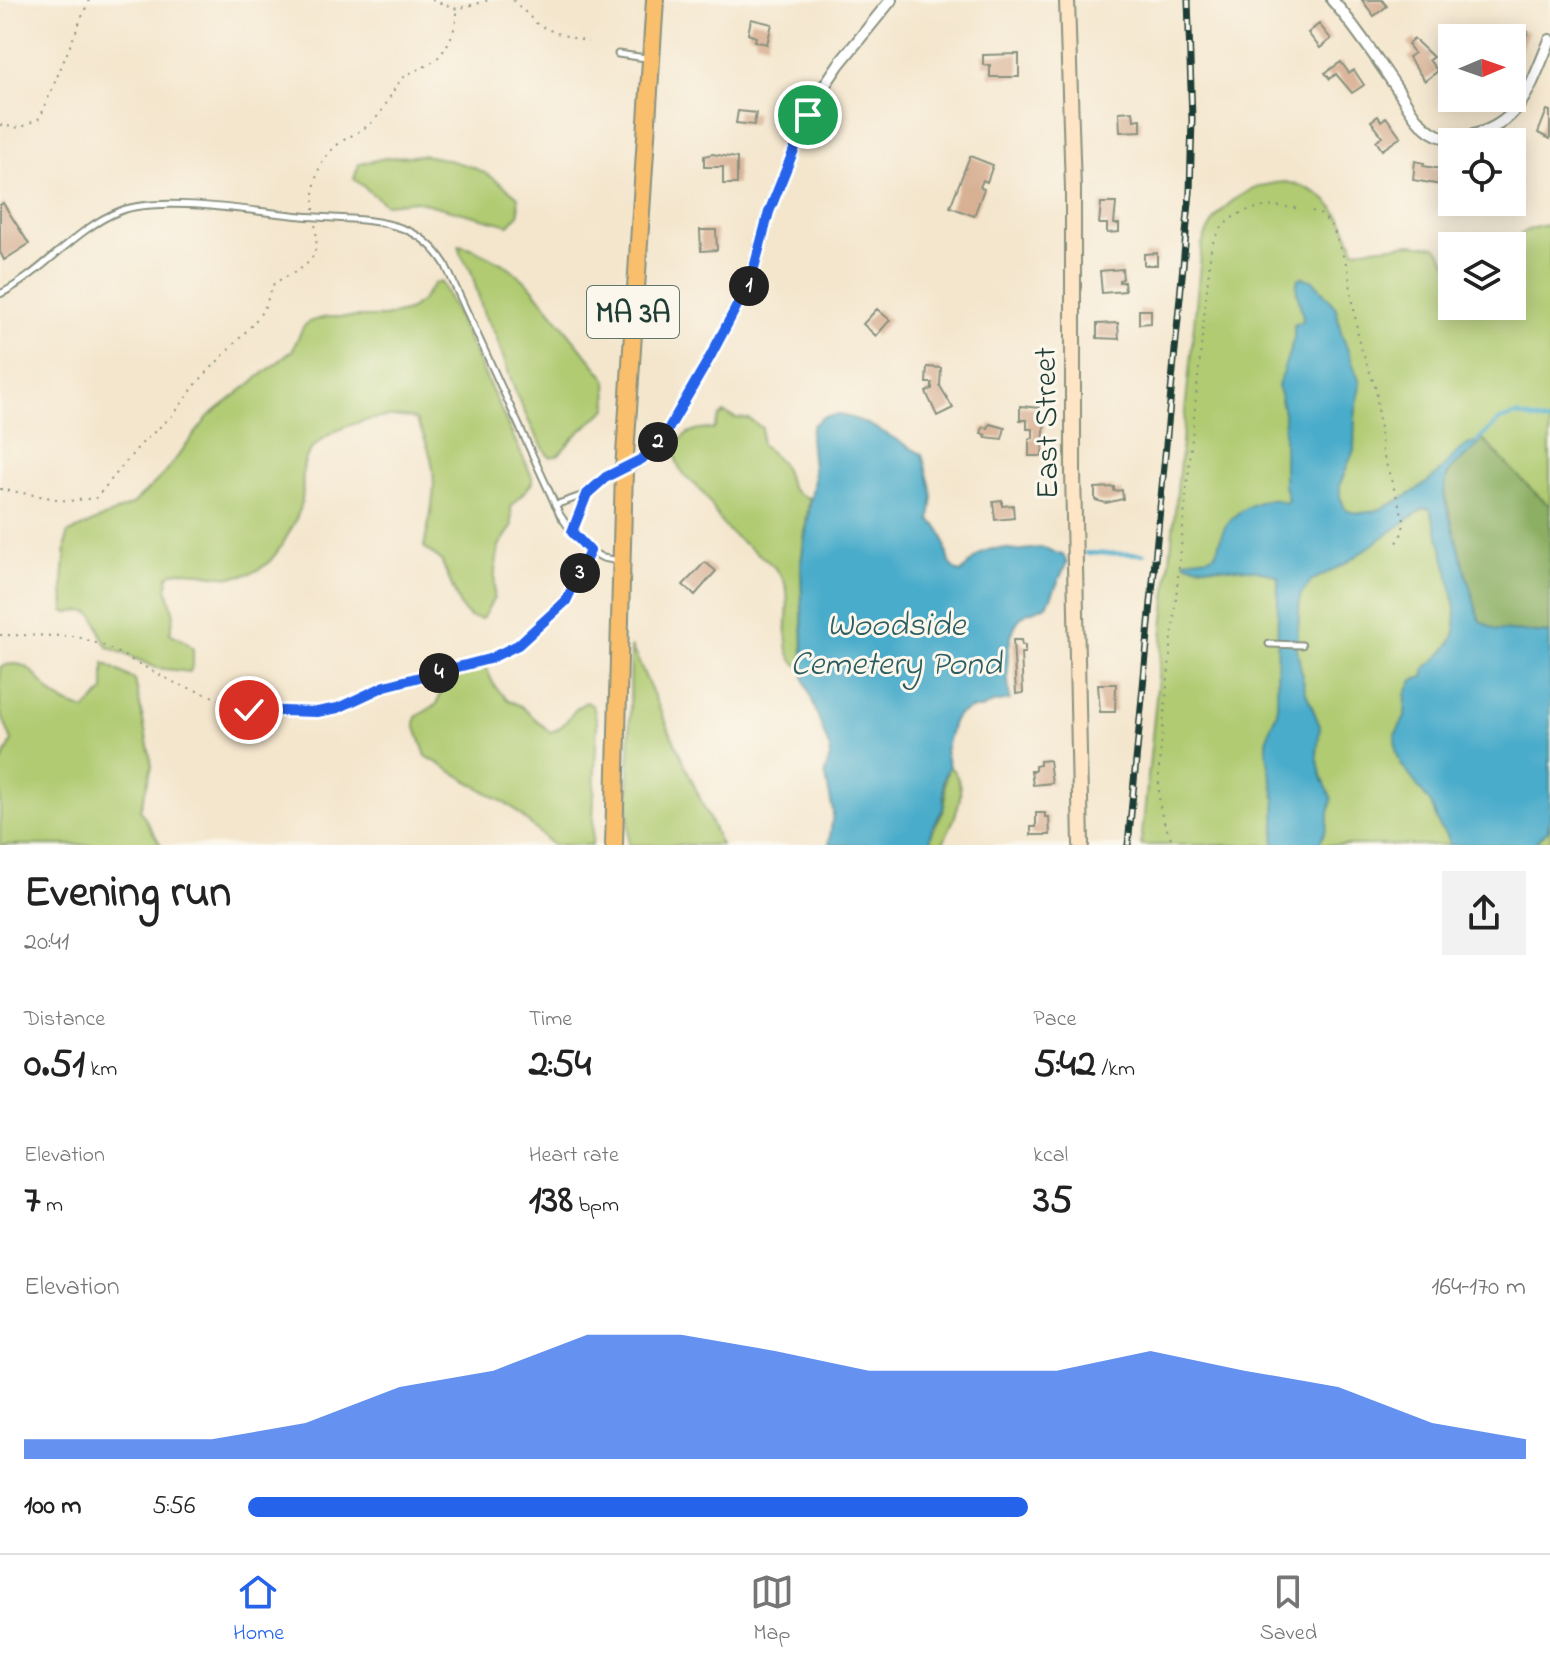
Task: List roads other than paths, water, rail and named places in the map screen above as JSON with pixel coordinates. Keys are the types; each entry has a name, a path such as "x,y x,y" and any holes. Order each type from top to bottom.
{"main road":[{"name":"MA 3A","path":"614,845 624,470 655,0"},
{"name":"East Street","path":"1067,0 1073,189 1073,472 1081,845"}],"street":[{"path":"624,470 642,459 666,433 710,357 748,287 769,212 814,101 839,64 891,0"},
{"path":"1332,0 1359,33 1414,116 1430,131 1448,138 1484,132 1511,116 1524,99 1550,40"}],"lane":[{"path":"618,54 651,59"},
{"path":"0,294 101,221 130,207 181,205 370,221 400,227 425,240 439,254 451,275 554,505 572,532 590,551 603,558 621,561"},
{"path":"554,505 587,494 606,477 624,470"},
{"path":"572,532 587,494"},
{"path":"1269,644 1302,645"}],"water":[{"path":"1302,277 1314,281 1336,308 1341,332 1360,383 1354,450 1340,484 1345,509 1367,512 1393,504 1429,481 1460,450 1482,439 1451,470 1445,487 1445,501 1480,621 1496,630 1550,634 1550,820 1548,830 1533,845 1449,845 1431,804 1401,764 1396,751 1395,735 1405,717 1406,695 1413,680 1424,677 1426,667 1446,649 1456,624 1448,574 1428,508 1345,564 1311,581 1300,596 1297,650 1305,690 1320,726 1317,755 1321,775 1332,799 1319,845 1274,845 1275,800 1267,746 1277,713 1278,577 1256,570 1197,565 1185,563 1184,560 1215,554 1227,524 1245,508 1262,501 1285,503 1288,500 1284,485 1284,413 1278,386 1294,338 1294,325 1303,321 1297,289 1298,279"},
{"name":"Woodside Cemetery Pond","path":"835,415 868,424 922,454 933,496 930,520 943,536 951,565 961,573 980,554 991,549 1044,548 1063,555 1067,562 1048,604 1025,614 1013,631 1008,654 1010,700 981,709 970,709 957,715 953,722 945,751 949,766 943,780 944,807 932,828 930,845 829,845 833,812 825,773 831,753 804,678 801,563 814,479 810,436 813,425 823,417"}],"waterway":[{"path":"1477,442 1500,420 1516,415 1550,423"},
{"path":"1085,553 1144,554"}],"railway":[{"path":"1128,845 1190,192 1192,119 1188,0"}]}
